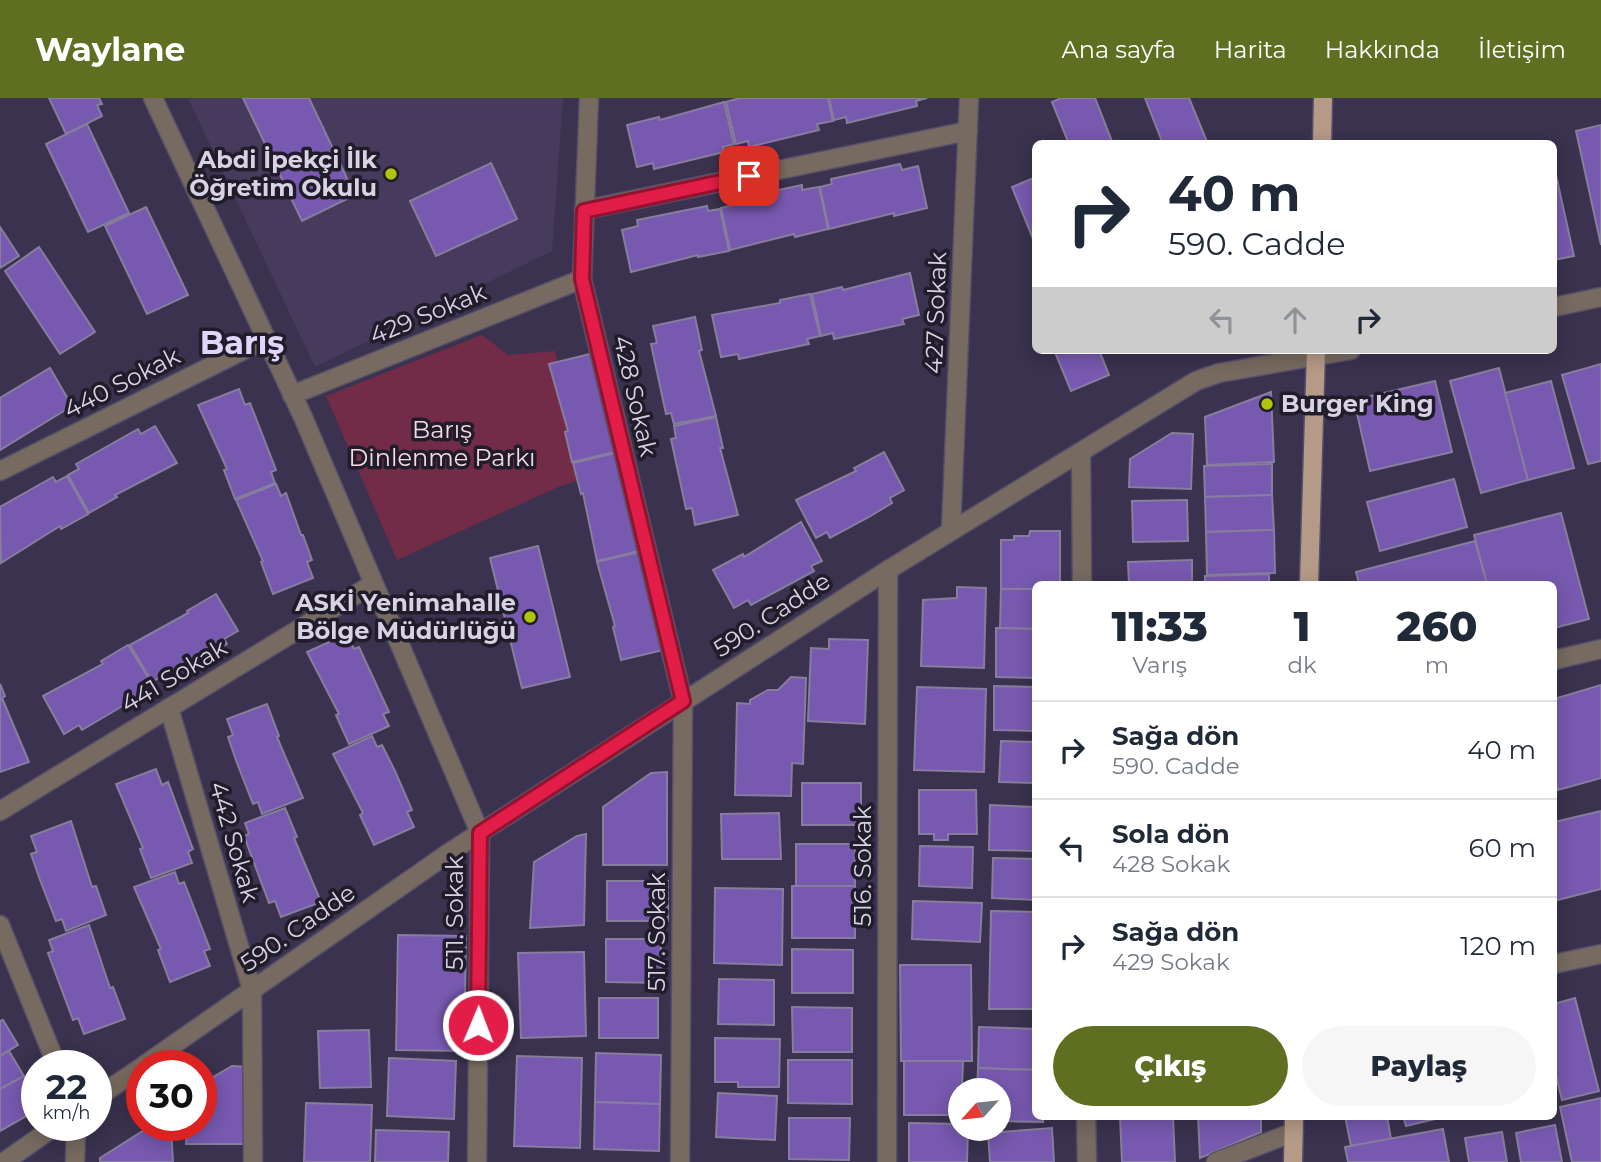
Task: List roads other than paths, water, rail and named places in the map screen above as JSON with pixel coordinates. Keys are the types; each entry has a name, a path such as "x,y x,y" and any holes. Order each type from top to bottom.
{"main road":[{"path":"1322,140 1323,98"},
{"path":"1309,581 1315,354"},
{"path":"1293,1162 1294,1124"}],"street":[{"path":"153,98 292,395 480,833"},
{"name":"428 Sokak","path":"589,98 582,279 683,701"},
{"name":"427 Sokak","path":"951,530 969,98"},
{"path":"584,211 968,131"},
{"name":"429 Sokak","path":"292,395 582,279"},
{"path":"1557,306 1601,297"},
{"name":"440 Sokak","path":"0,471 266,339"},
{"name":"590. Cadde","path":"165,1050 480,833 683,701 951,530 1196,381 1219,373 1315,354"},
{"path":"1081,452 1082,581"},
{"name":"516. Sokak","path":"887,1162 888,570"},
{"name":"441 Sokak","path":"0,811 373,583"},
{"path":"1557,659 1601,649"},
{"name":"517. Sokak","path":"680,1162 683,701"},
{"name":"442 Sokak","path":"169,708 252,990 253,1162"},
{"name":"511. Sokak","path":"477,1162 480,833"},
{"path":"0,925 51,1050"},
{"path":"1557,963 1601,954"},
{"path":"1086,1120 1087,1162"},
{"path":"1216,1162 1294,1124"},
{"path":"4,1162 34,1141"},
{"path":"75,1162 76,1141"}],"place":[{"name":"Abdi İpekçi İlk Öğretim Okulu","path":"391,174"},
{"name":"Burger King","path":"1267,404"},
{"name":"ASKİ Yenimahalle Bölge Müdürlüğü","path":"530,617"}],"district":[{"name":"Barış","path":"242,343"}],"park label":[{"name":"Barış Dinlenme Parkı","path":"442,444"}]}
